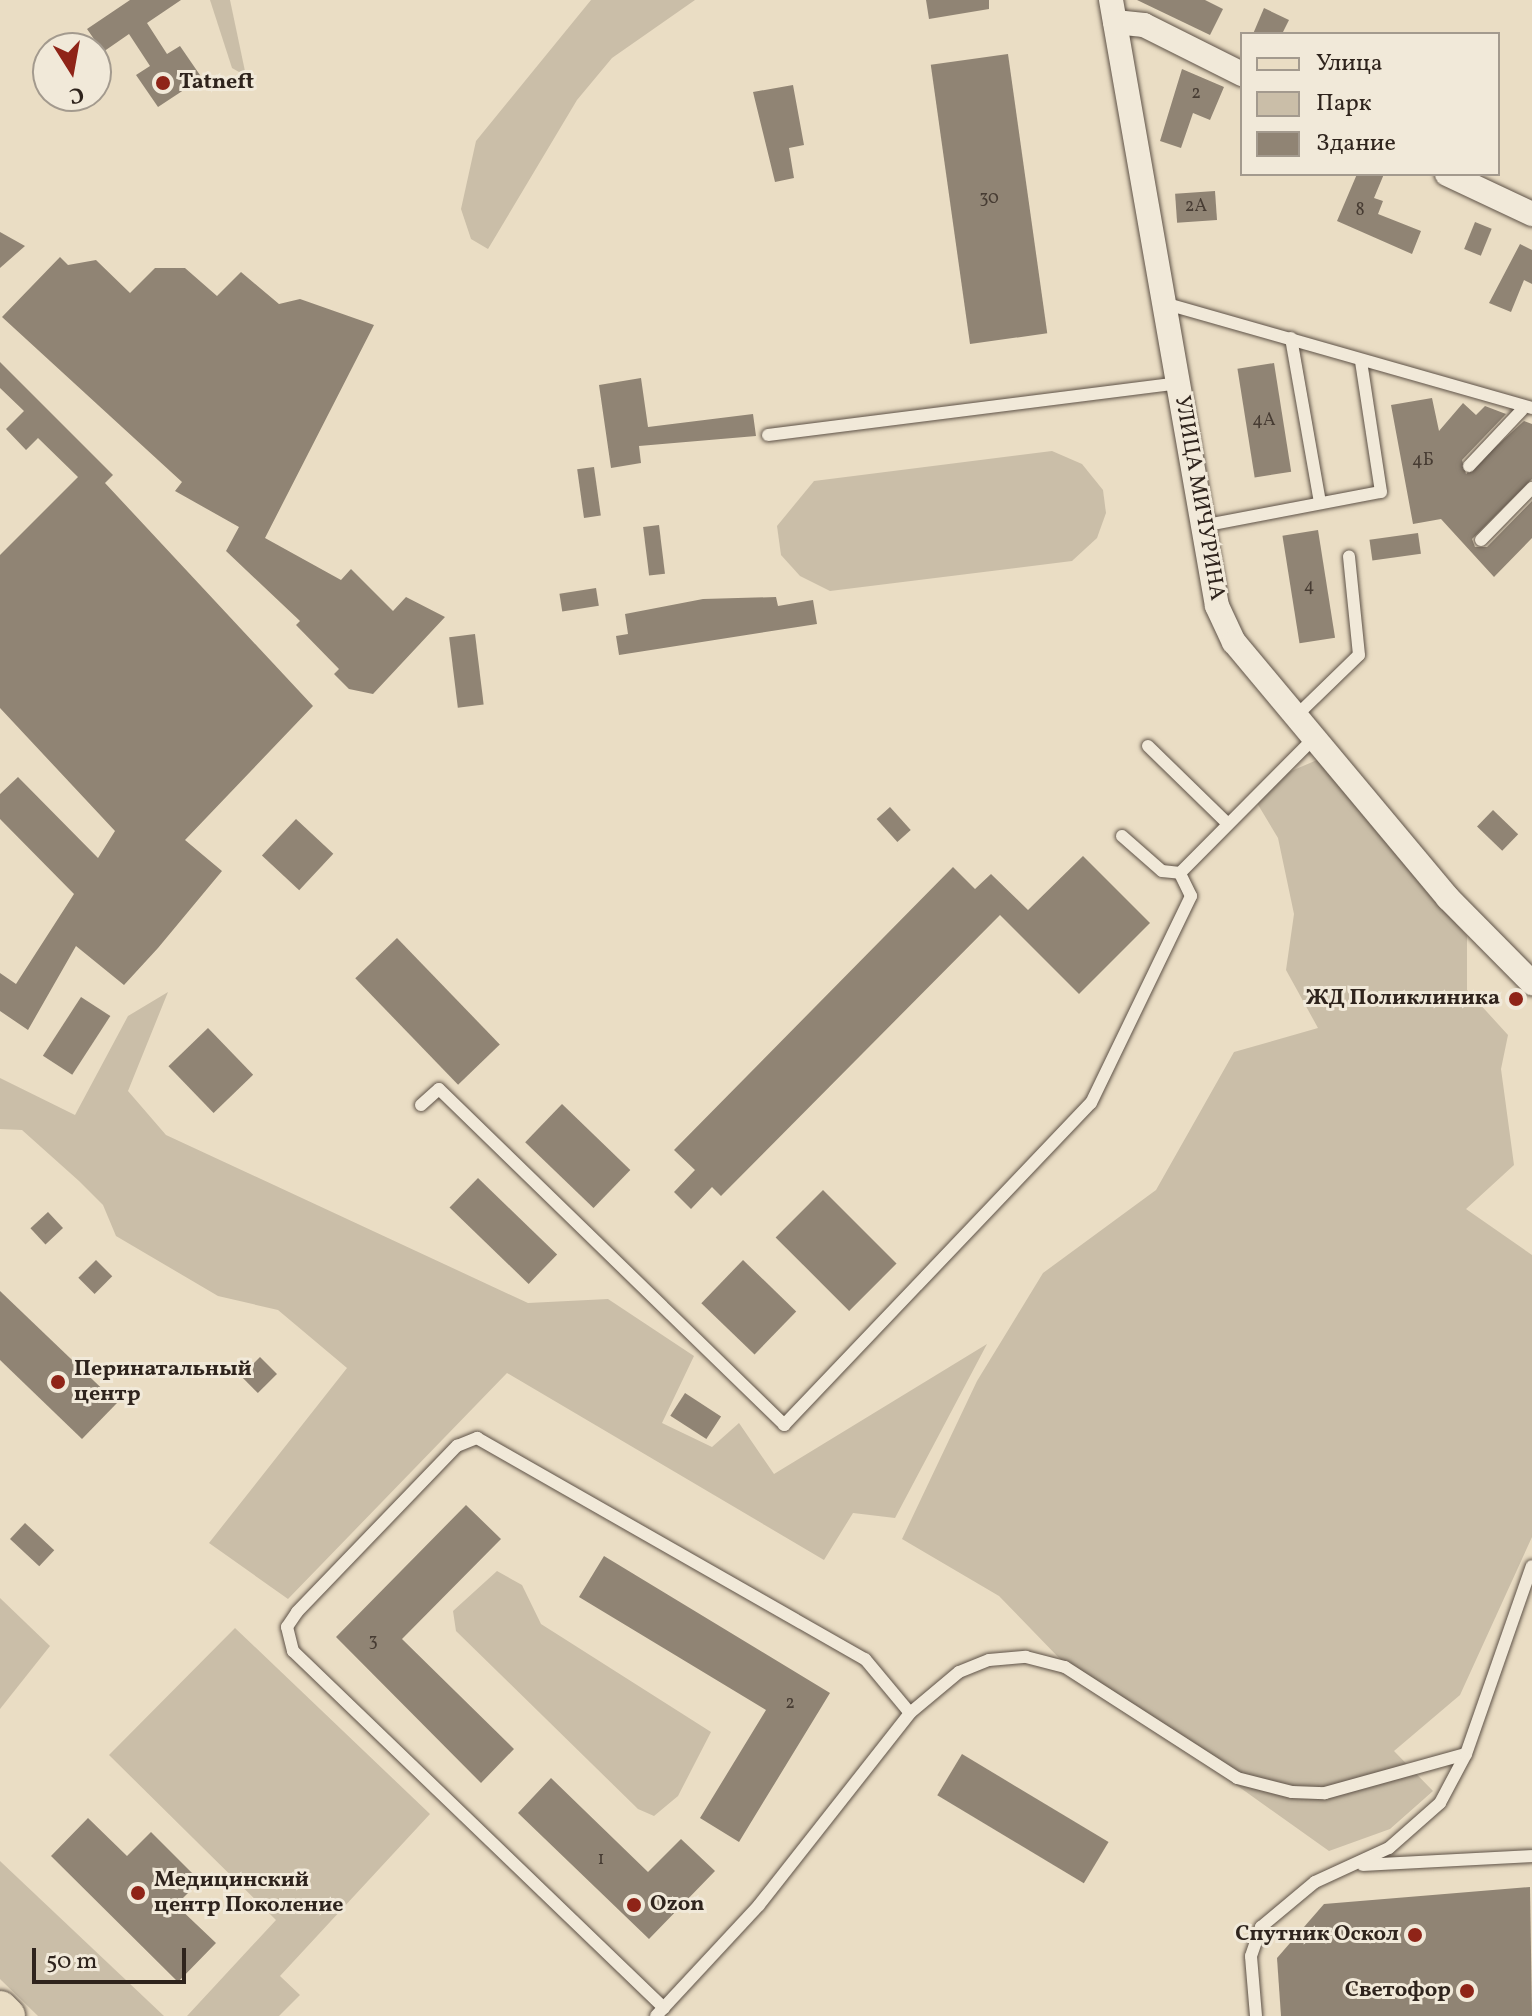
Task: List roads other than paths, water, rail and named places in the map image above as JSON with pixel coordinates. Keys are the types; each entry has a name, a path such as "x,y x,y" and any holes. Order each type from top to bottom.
{"main road":[{"path":"0,2009 7,2016"}],"street":[{"path":"1113,11 1240,73"},
{"name":"УЛИЦА МИЧУРИНА","path":"1113,11 1167,304 1217,606 1234,642 1448,898 1532,983"},
{"path":"1451,176 1532,214"}],"lane":[{"path":"1167,304 1527,409 1469,466"},
{"path":"1291,338 1320,502"},
{"path":"1202,526 1381,492 1361,361"},
{"path":"768,435 1178,383"},
{"path":"1481,540 1532,488"},
{"path":"1297,715 1359,655 1349,557"},
{"path":"1180,873 1315,737"},
{"path":"1148,746 1227,823"},
{"path":"1122,836 1162,871 1180,873"},
{"path":"421,1105 439,1089 784,1425 1091,1103 1191,896 1180,873"},
{"path":"677,2016 662,2010 293,1651 287,1627 297,1612 457,1446 477,1438 865,1659 910,1713"},
{"path":"1360,1866 1440,1803 1466,1754 1532,1566"},
{"path":"662,2010 775,1886 910,1713 959,1672 1026,1657 1065,1667 1237,1778 1292,1792 1325,1793 1466,1754"},
{"path":"1256,2016 1251,1956 1261,1927 1315,1882 1360,1866 1532,1856"}],"place":[{"name":"Tatneft","path":"163,83"},
{"name":"ЖД Поликлиника","path":"1516,999"},
{"name":"Перинатальный центр","path":"58,1382"},
{"name":"Медицинский центр Поколение","path":"138,1893"},
{"name":"Ozon","path":"634,1905"},
{"name":"Спутник Оскол","path":"1415,1935"},
{"name":"Светофор","path":"1467,1991"}]}
